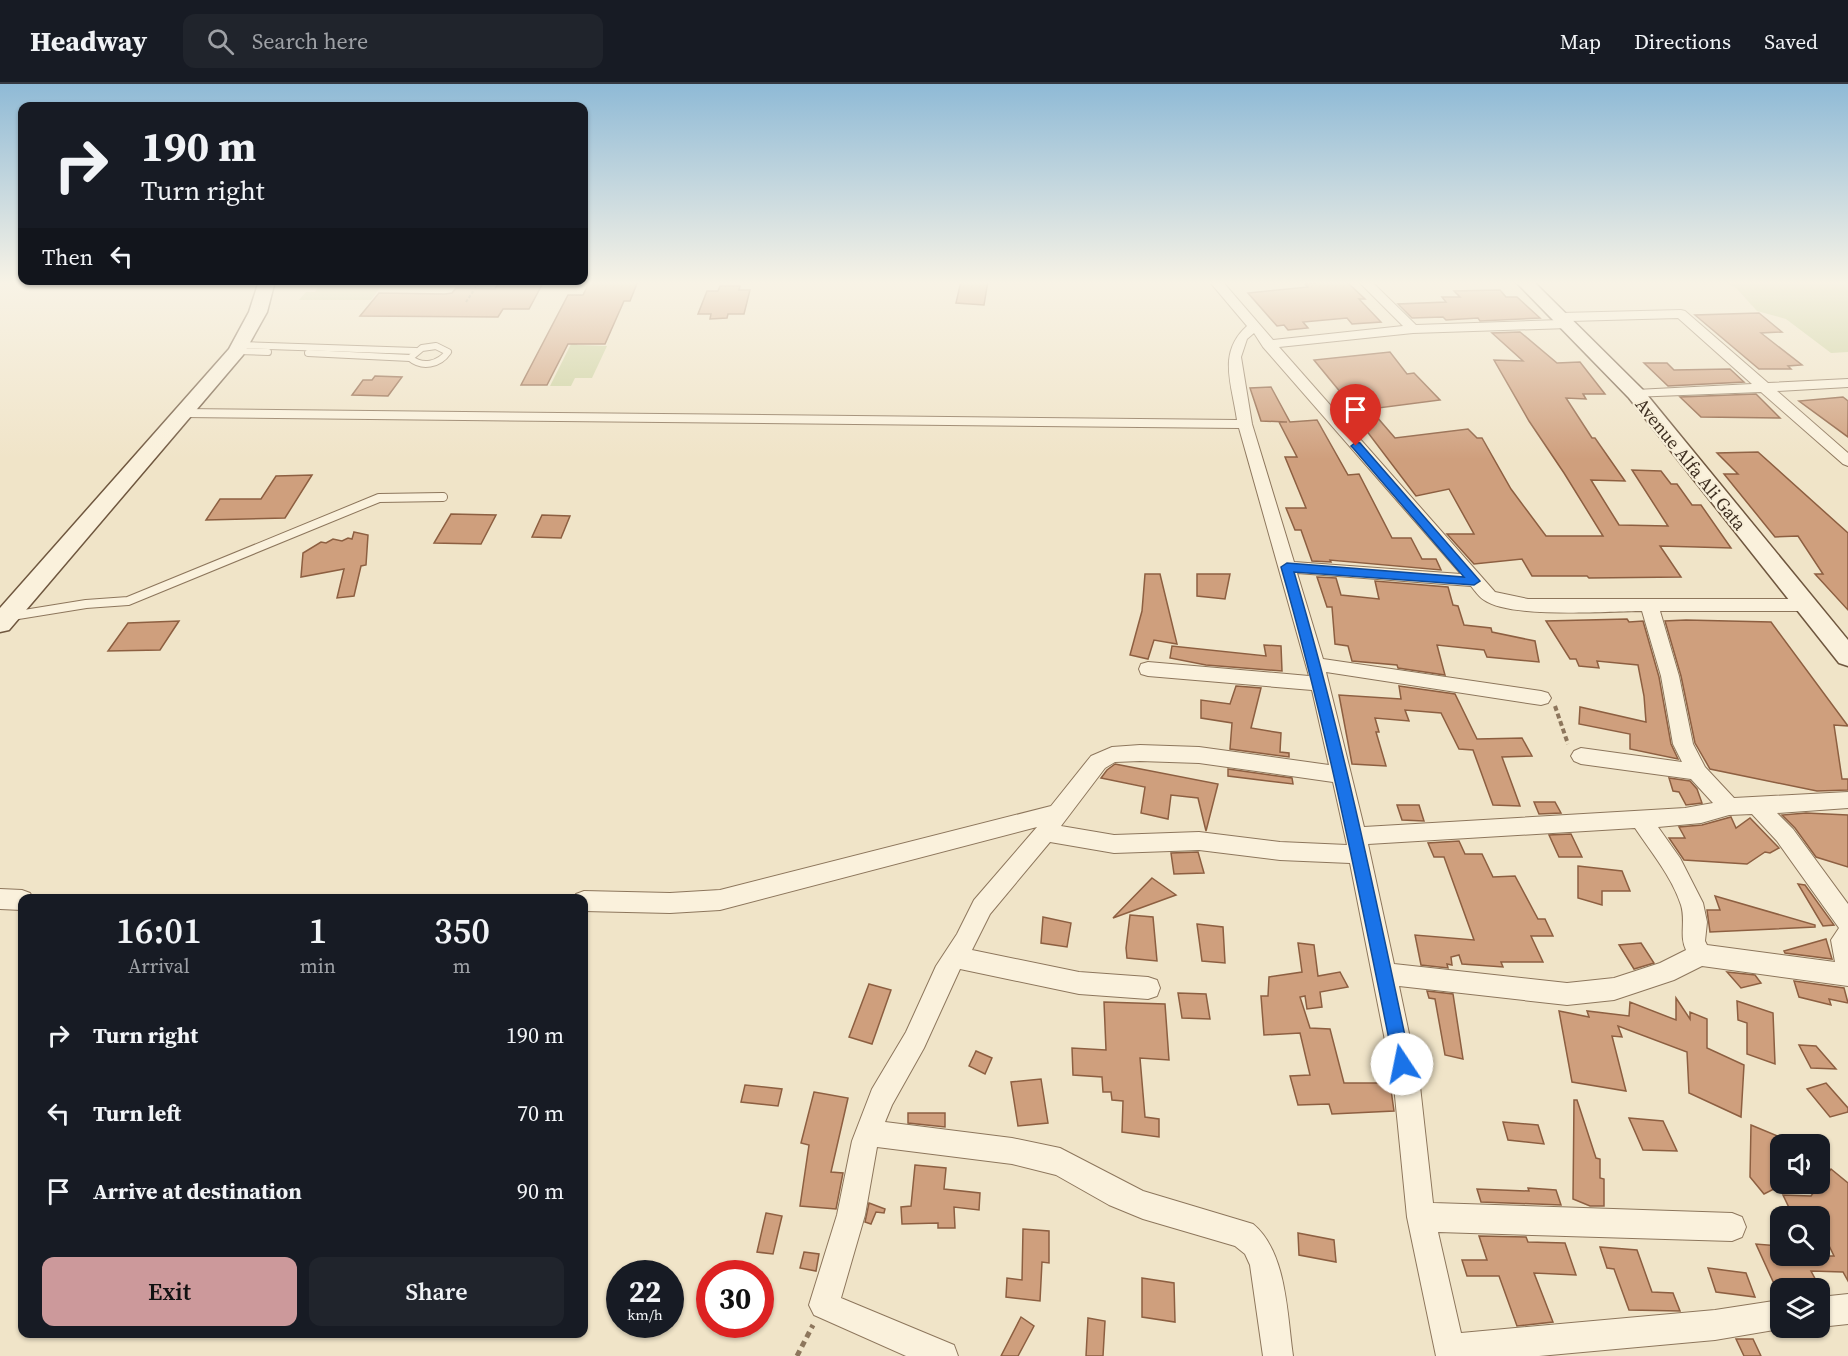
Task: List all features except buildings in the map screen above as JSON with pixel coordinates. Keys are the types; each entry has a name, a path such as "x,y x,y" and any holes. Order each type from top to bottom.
{"street":[{"path":"2,619 183,413 243,340"},
{"path":"1240,340 1234,357 1245,424 1317,674 1357,845 1407,1086 1421,1217 1451,1353 1715,1325 1770,1317"},
{"path":"1265,340 1489,596 1528,606 1805,605"},
{"path":"1268,344 1303,340"},
{"name":"Avenue Alfa Ali Gata","path":"1583,340 1636,394 1847,656"},
{"path":"1711,340 1848,461"},
{"path":"1636,394 1848,383"},
{"path":"183,413 1245,424"},
{"path":"1287,567 1474,581"},
{"path":"1648,606 1670,676 1683,744 1697,772 1729,807"},
{"path":"1149,669 1317,674 1541,698"},
{"path":"943,1356 824,1305 851,1215 868,1133 881,1098 915,1040 944,974 982,907 1035,847 1098,762 1112,755 1140,753 1199,755 1341,775"},
{"path":"1581,756 1697,772"},
{"path":"588,901 670,903 720,900 1052,822 1114,844 1200,841 1280,851 1701,815 1729,807 1848,800"},
{"path":"1757,805 1785,835 1848,922"},
{"path":"1640,819 1672,865 1692,903 1696,922 1693,941 1700,955"},
{"path":"0,899 18,900"},
{"path":"1385,974 1567,994 1614,989 1666,972 1700,955 1848,974 1843,940 1848,934"},
{"path":"955,957 1078,983 1148,988"},
{"path":"868,1133 1012,1151 1060,1162 1119,1195 1143,1205 1243,1234 1255,1245 1264,1263 1278,1356"},
{"path":"1421,1217 1732,1227"},
{"path":"1830,1311 1848,1309"}],"lane":[{"path":"436,346 448,352 443,359 429,364 416,363 410,358 239,348 416,351 436,346"},
{"path":"410,358 416,351"},
{"path":"2,619 86,604 128,600 379,498 443,497"}],"path":[{"path":"1541,698 1554,706 1570,749 1581,756"},
{"path":"797,1356 824,1305"}],"green space":[{"path":"573,340 579,340 577,345 607,346 592,378 575,378 571,386 550,386"},
{"path":"1814,340 1848,340 1848,352 1831,353"}],"route":[{"path":"1356,446 1474,581 1287,567 1315,664 1356,836 1402,1064"}]}
